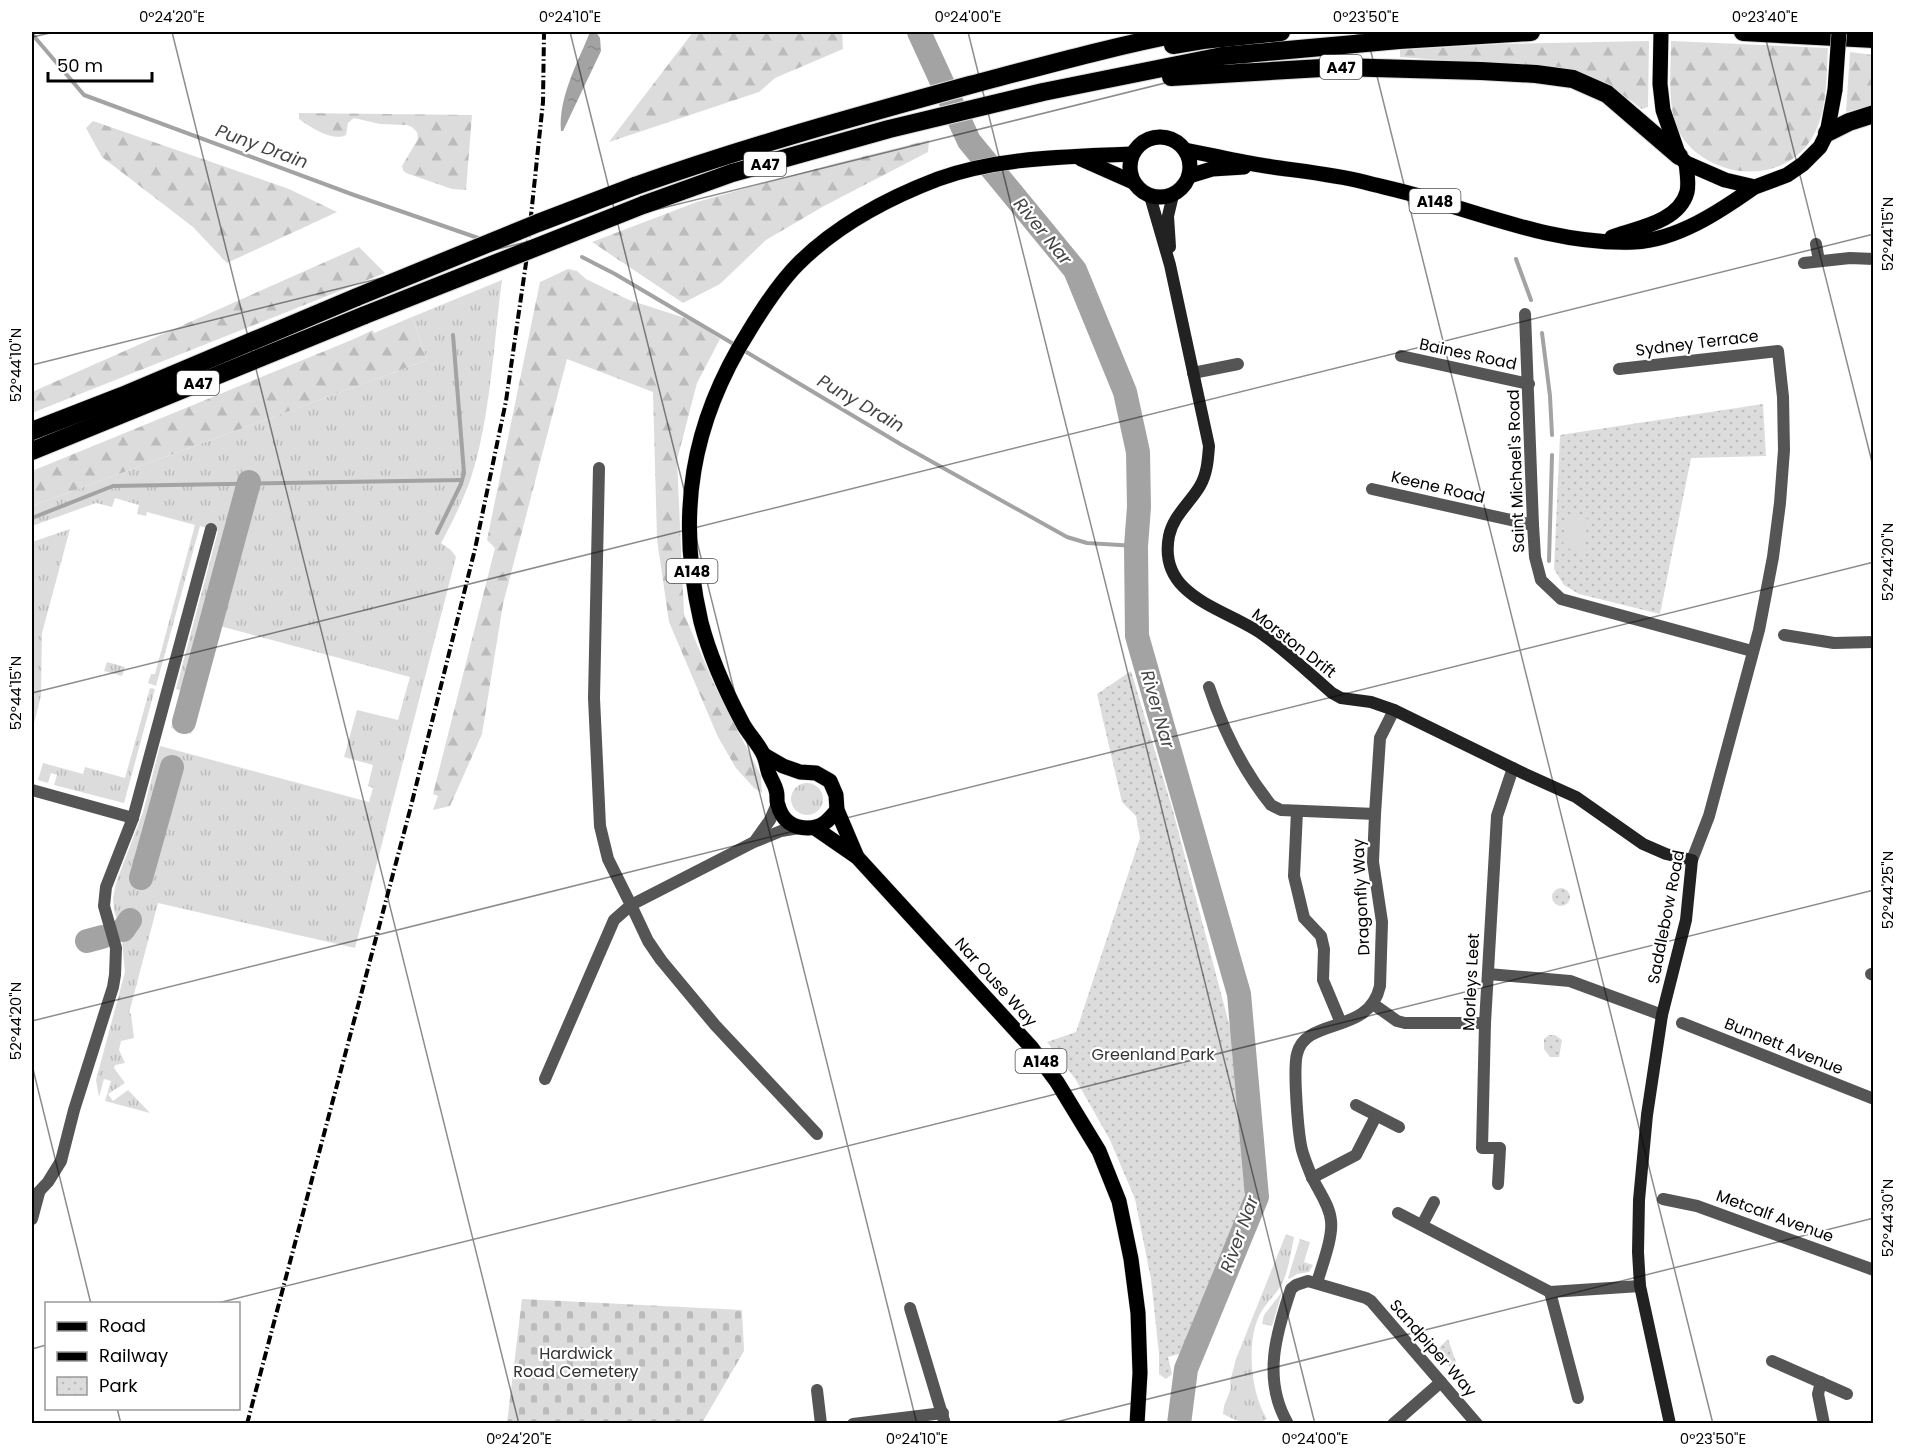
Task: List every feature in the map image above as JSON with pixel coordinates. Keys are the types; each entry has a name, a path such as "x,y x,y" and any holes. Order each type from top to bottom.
{"highway":[{"name":"A47","path":"32,431 122,396 538,223 723,155 1006,76 1140,41 1187,32"},
{"name":"A47","path":"1006,76 1203,40 1281,32"},
{"name":"A47","path":"32,451 365,315 642,205 732,173 890,129 1043,92 1222,57 1399,40 1532,32"},
{"path":"1743,32 1874,39"},
{"name":"A47","path":"1043,92 1191,75 1339,67 1536,74 1573,79 1607,94 1683,160"},
{"path":"1827,133 1849,122 1874,114"}],"main road":[{"name":"A148","path":"1603,240 1661,220 1674,212 1683,202 1687,190 1683,160 1665,121 1660,84 1661,32"},
{"name":"A148","path":"1185,150 1265,165 1330,173 1534,230 1572,238 1634,242 1656,239 1674,233 1728,206 1753,188 1787,175 1803,164 1820,147 1827,133 1835,90 1839,32"},
{"path":"1157,136 1174,140 1185,150 1190,163 1189,176 1184,185 1173,195 1150,196 1140,191 1133,182 1129,168 1131,154 1142,141 1157,136"},
{"name":"A148","path":"799,828 788,823 769,776 764,755 743,723 709,652 693,580 690,554 690,493 705,422 723,375 760,313 797,265 825,240 895,196 940,178 971,170 1032,160 1131,154"},
{"name":"A148","path":"1076,157 1133,182"},
{"path":"1683,160 1725,180 1753,188"},
{"name":"A148","path":"1189,176 1212,169 1265,165"},
{"name":"Nar Ouse Way","path":"764,755 800,772 816,774 830,782 836,795 837,810 857,857"},
{"path":"777,798 786,780 800,772"},
{"path":"799,828 815,828 829,821 837,810"},
{"name":"Nar Ouse Way","path":"815,828 857,857 1031,1047 1057,1082 1099,1151 1119,1201 1131,1259 1138,1313 1140,1363 1137,1424"}],"street":[{"name":"Morston Drift","path":"1170,265 1168,216 1173,195"},
{"name":"Morston Drift","path":"1150,196 1170,265 1209,446 1204,477 1181,512 1169,537 1170,564 1180,585 1204,604 1244,622 1263,635 1341,698 1371,702 1394,710 1576,797 1643,844 1666,854 1692,860"},
{"path":"1816,244 1819,261"},
{"path":"1804,263 1850,258 1874,259"},
{"name":"Saint Michael's Road","path":"1525,314 1535,557 1542,580 1562,599 1752,651"},
{"name":"Sydney Terrace","path":"1619,369 1778,351"},
{"name":"Saddlebow Road","path":"1670,1424 1646,1321 1638,1252 1639,1200 1647,1115 1662,1015 1686,920 1692,860 1709,816 1759,630 1773,557 1784,450 1783,397 1778,351"},
{"name":"Baines Road","path":"1401,356 1529,384"},
{"path":"1193,373 1238,364"},
{"path":"599,468 594,698 600,826 608,859 648,941 660,960 716,1025 817,1134"},
{"name":"Keene Road","path":"1372,489 1533,525"},
{"path":"32,1219 35,1196 61,1161 74,1110 113,987 116,975 116,948 104,906 106,888 133,818 212,529"},
{"path":"1784,635 1834,643 1874,642"},
{"path":"1209,687 1220,722 1232,747 1271,805 1281,810 1375,814"},
{"name":"Dragonfly Way","path":"1373,1004 1380,986 1382,922 1373,862 1380,738 1394,710"},
{"name":"Morleys Leet","path":"1498,1184 1500,1148 1482,1148 1485,1023 1497,816 1513,768"},
{"path":"32,790 133,818"},
{"path":"754,842 770,820 777,798"},
{"path":"1297,811 1294,876 1304,918 1321,936 1324,949 1323,980 1341,1023"},
{"path":"545,1079 614,920 631,905 754,842 781,831 799,828"},
{"path":"1488,974 1570,981 1662,1015"},
{"path":"1288,1424 1276,1390 1273,1354 1275,1338 1291,1289 1302,1282 1317,1283 1332,1228 1331,1217 1312,1178 1301,1148 1295,1065 1297,1052 1311,1035 1354,1019 1373,1004 1397,1021 1406,1023 1485,1023"},
{"name":"Bunnett Avenue","path":"1682,1023 1874,1099"},
{"path":"1356,1105 1399,1127"},
{"path":"1312,1178 1356,1155 1376,1116"},
{"name":"Metcalf Avenue","path":"1663,1199 1697,1206 1874,1270"},
{"path":"1422,1225 1434,1202"},
{"path":"1398,1213 1550,1292 1641,1287"},
{"name":"Sandpiper Way","path":"1317,1283 1371,1301 1477,1424"},
{"path":"1550,1292 1578,1398"},
{"path":"853,1424 944,1418 910,1308"},
{"path":"1772,1361 1847,1394"},
{"path":"1393,1424 1441,1382"},
{"path":"1821,1382 1818,1394 1824,1424"},
{"path":"817,1390 821,1424"}],"green space":[{"path":"693,32 842,32 843,49 775,78 759,92 609,142"},
{"path":"1649,41 1648,107 1642,109 1614,88 1591,77 1564,69 1400,57 1400,50 1500,44"},
{"path":"1671,41 1828,48 1823,108 1816,131 1810,141 1799,154 1786,163 1772,169 1757,171 1725,168 1697,153 1681,135 1674,118 1670,85"},
{"path":"1850,52 1873,55 1873,105 1846,112"},
{"path":"299,113 472,115 466,190 452,189 403,170 402,166 418,139 417,132 412,127 380,124 354,118 348,123 346,135 335,137 322,133 299,119"},
{"path":"93,121 289,189 337,212 227,263 193,227 102,157 86,128"},
{"path":"929,140 928,152 824,206 766,240 720,284 683,303 592,242 697,202"},
{"path":"359,247 385,273 32,413 32,392"},
{"path":"568,269 577,271 586,279 629,300 691,320 720,339 697,383 677,460 684,614 714,684 761,776 762,793 754,788 736,768 718,737 669,622 657,539 653,392 567,359 503,604 482,734 450,806 433,810 438,796 433,794 495,548 487,540 540,282"},
{"path":"502,280 483,432 464,497 441,543 456,557 355,948 158,903 129,1013 134,1038 121,1041 119,1050 125,1063 115,1065 114,1068 125,1083 108,1094 113,1101 128,1090 150,1113 105,1101 111,1081 104,1079 99,1097 96,1080 125,972 121,931 114,910 113,898 116,883 143,812 160,746 369,802 373,788 368,786 373,765 344,757 357,710 398,720 410,677 220,626 191,734 171,728 182,691 176,689 218,531 200,526 156,686 148,683 151,674 155,674 195,525 147,512 146,516 137,514 139,505 115,498 112,507 96,503 32,526 32,506 427,360 412,317"},
{"path":"412,317 427,360 32,506 32,471 373,330 374,333"},
{"path":"1763,404 1766,456 1691,458 1660,614 1579,594 1564,585 1554,569 1560,435"},
{"path":"1565,515 1588,519 1584,551 1563,548"},
{"path":"70,529 42,633 41,696 32,731 32,542"},
{"path":"107,662 125,667 122,676 104,671"},
{"name":"Greenland Park","path":"1131,671 1173,811 1233,1039 1246,1183 1242,1211 1186,1352 1168,1357 1172,1374 1166,1379 1159,1374 1151,1279 1135,1199 1110,1140 1076,1080 1047,1042 1076,1032 1140,838 1136,816 1122,802 1097,694"},
{"path":"150,688 155,689 124,803 54,785 57,775 51,773 48,783 38,780 43,763 83,774 85,767 125,778"},
{"path":"807,783 818,788 823,799 818,810 807,815 796,810 791,799 796,788"},
{"path":"1561,888 1567,891 1570,897 1567,903 1561,906 1555,903 1552,897 1555,891"},
{"path":"1549,1035 1555,1035 1562,1040 1559,1057 1550,1057 1544,1049 1544,1039"},
{"path":"1286,1234 1294,1237 1285,1277 1259,1316 1253,1340 1254,1383 1267,1419 1255,1423 1244,1422 1223,1414 1224,1406 1231,1388 1230,1382 1236,1359"},
{"path":"1300,1239 1310,1242 1304,1262 1313,1265 1309,1272 1297,1274 1289,1279 1288,1278"},
{"path":"1282,1292 1272,1326 1262,1324 1264,1315"},
{"name":"Hardwick Road Cemetery","path":"522,1299 742,1310 744,1351 702,1423 507,1423"},
{"path":"1448,1339 1463,1382 1436,1351"}],"water":[{"path":"590,32 596,32 600,38 601,51 561,131 566,93"}],"waterway":[{"name":"River Nar","path":"919,32 969,141 1075,270 1125,392 1138,452 1137,636 1239,994 1257,1197 1186,1369 1179,1424"},
{"name":"Puny Drain","path":"32,34 84,95 354,195 481,239"},
{"name":"Puny Drain","path":"582,257 737,346"},
{"path":"1516,259 1531,300"},
{"path":"1542,333 1550,396 1552,435"},
{"path":"437,533 464,473 453,335"},
{"name":"Puny Drain","path":"743,350 902,445 1067,537 1087,543 1136,546"},
{"path":"1549,561 1552,455"},
{"path":"32,518 113,486 462,480"},
{"path":"184,722 249,482"},
{"path":"141,878 172,767"},
{"path":"123,930 130,920"},
{"path":"87,941 102,937"}],"railway":[{"path":"247,1424 410,810 475,549 506,401 526,263 543,102 544,32"}]}
